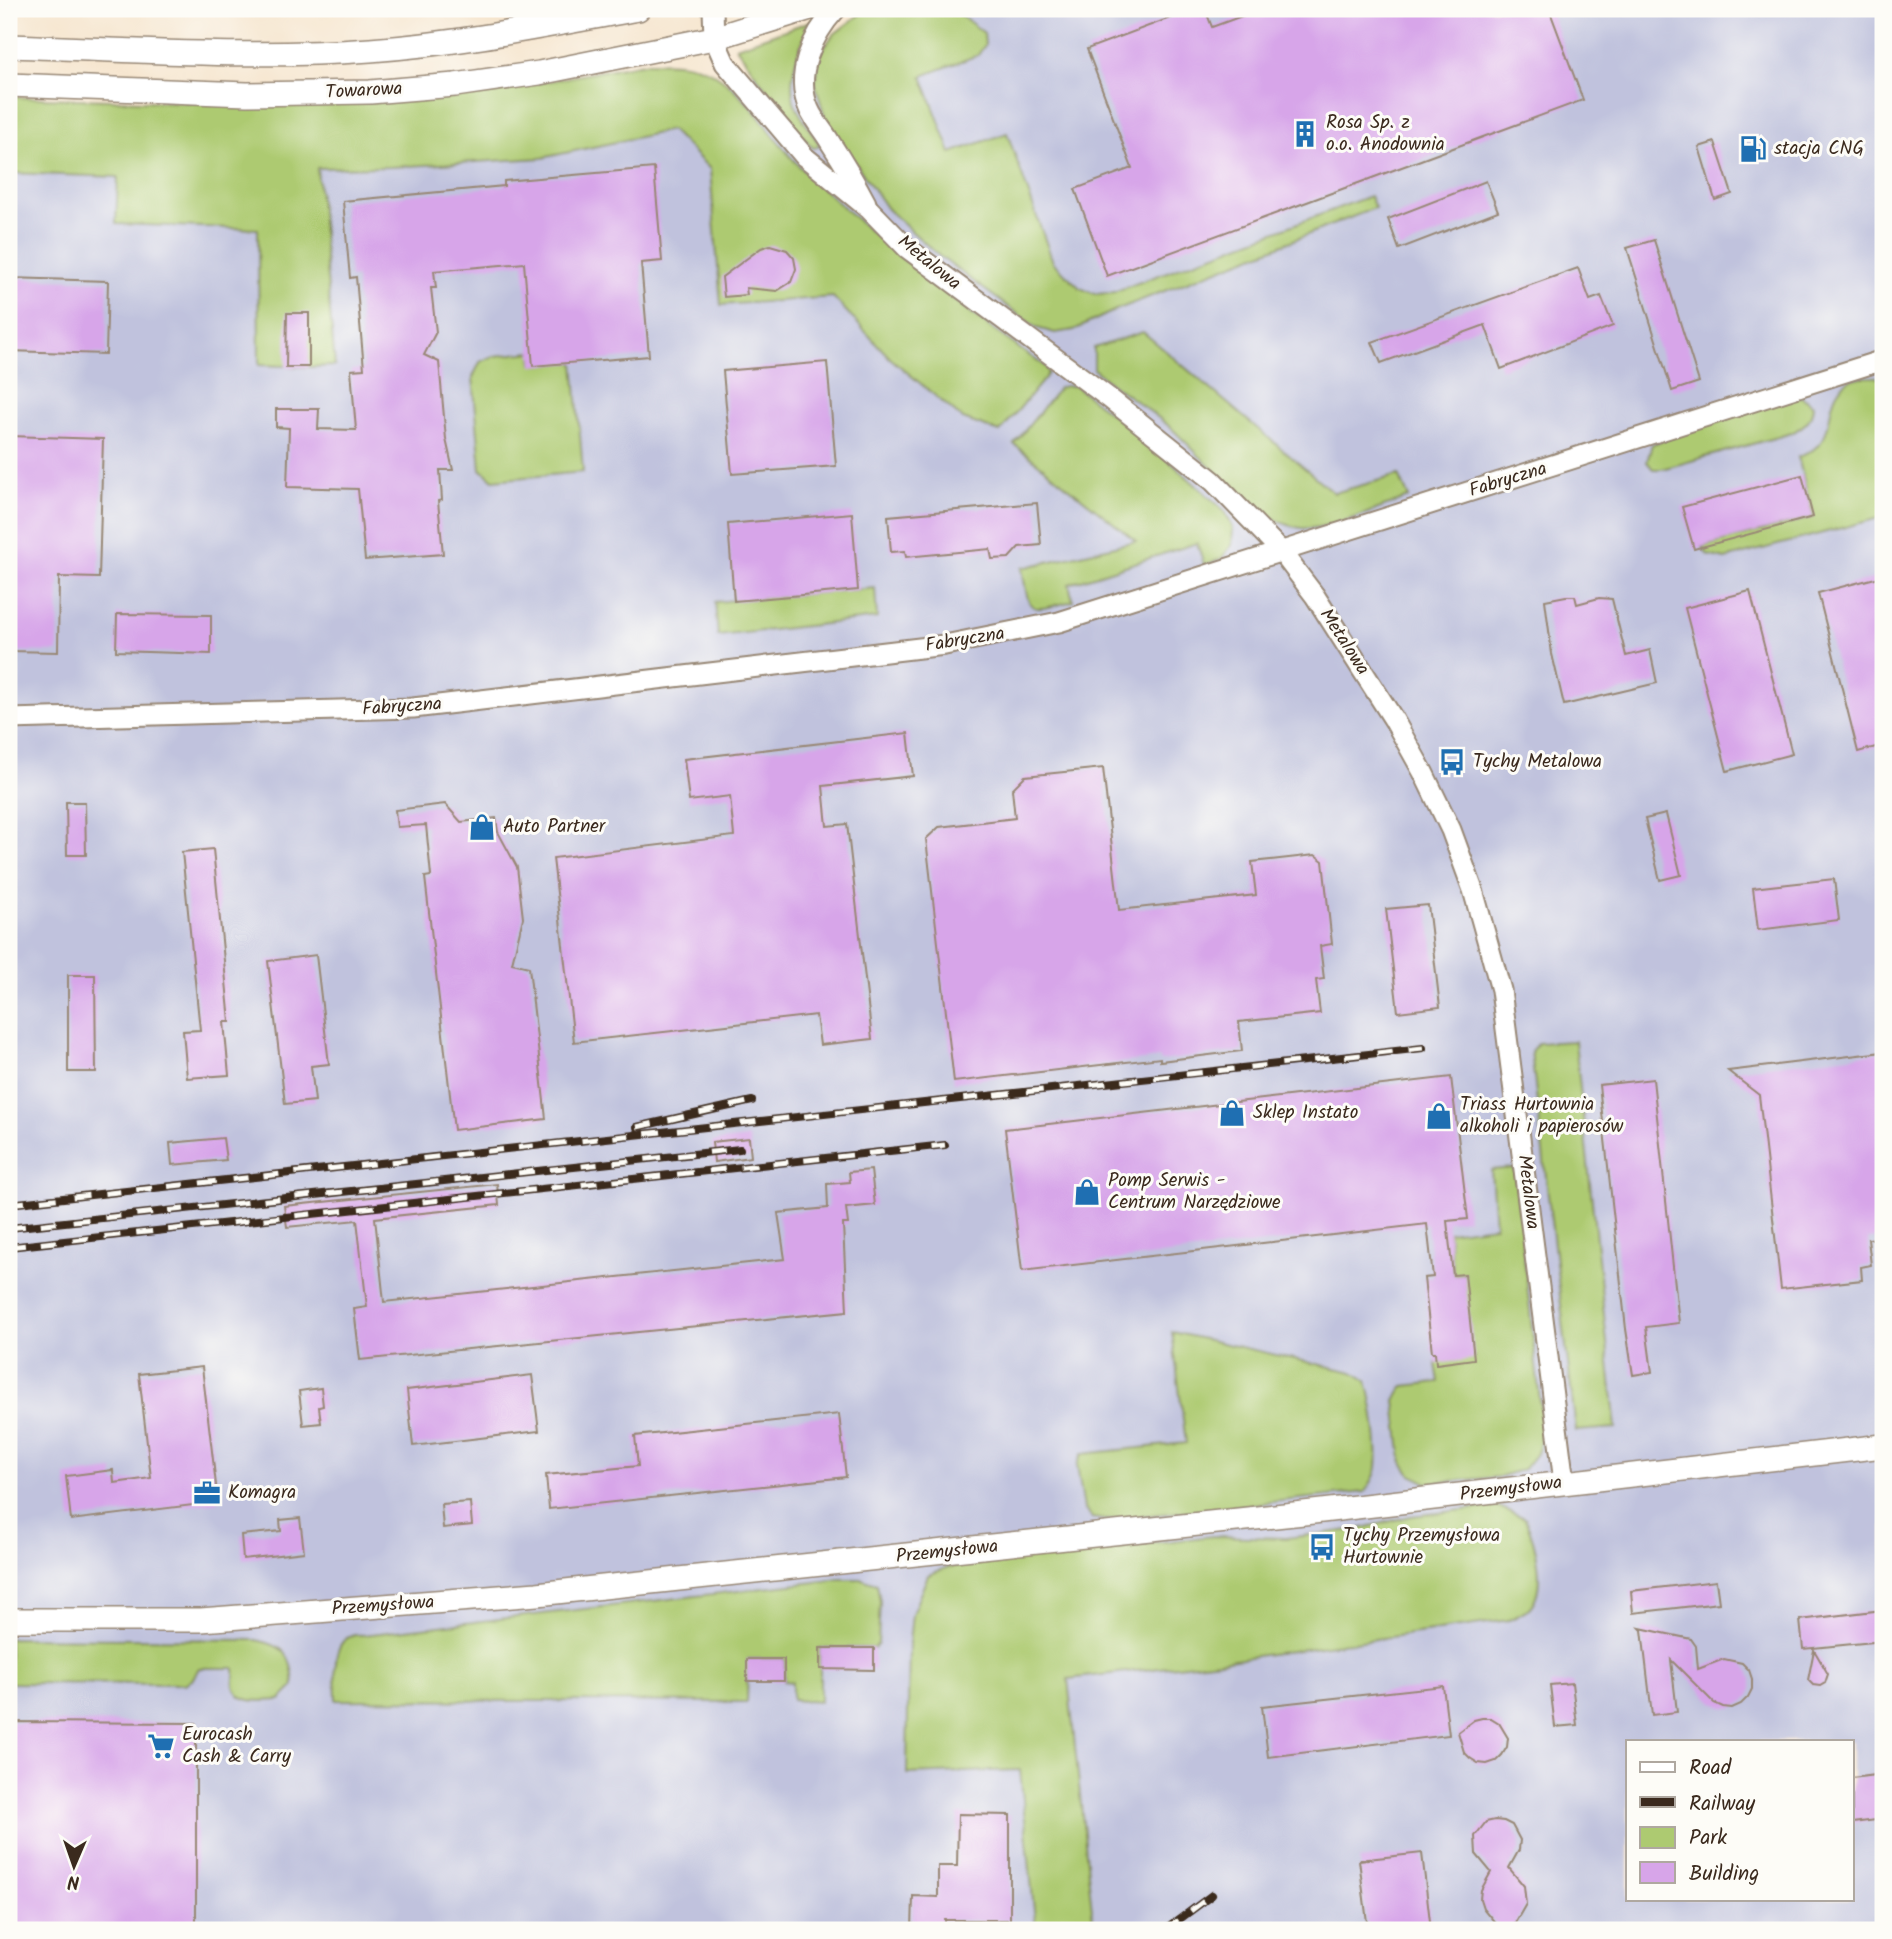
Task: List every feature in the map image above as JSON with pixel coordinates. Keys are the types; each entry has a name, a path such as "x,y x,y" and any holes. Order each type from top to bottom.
{"street":[{"name":"Towarowa","path":"9,46 248,54 370,50 458,41 638,9"},
{"path":"713,9 714,38"},
{"name":"Towarowa","path":"9,85 247,94 370,92 455,85 540,73 714,38 807,9"},
{"path":"836,9 822,25 813,42 805,71 804,89 809,109 870,210"},
{"name":"Metalowa","path":"714,38 725,63 805,157 870,210 908,248 1109,398 1213,481 1280,550 1315,596 1394,720 1451,830 1473,890 1501,990 1564,1482"},
{"name":"Fabryczna","path":"9,719 413,708 946,645 1059,622 1883,360"},
{"name":"Przemysłowa","path":"9,1620 201,1620 537,1594 1202,1524 1883,1446"}],"shaded area":[{"path":"931,9 1883,9 1883,1930 9,1930 9,116 708,91"}],"green space":[{"path":"953,9 984,33 985,45 978,55 922,76 951,153 1007,133 1053,262 1080,288 1095,294 1111,293 1370,196 1375,208 1116,310 1074,330 1055,333 1037,328 939,256 887,209 826,120 815,83 819,54 833,35 864,11"},
{"path":"811,21 796,60 792,91 799,112 819,144 813,148 790,122 736,47"},
{"path":"649,62 692,65 716,75 741,96 794,161 863,225 952,299 1046,367 1048,373 1045,378 1000,432 963,419 890,358 833,297 721,305 710,169 671,130 542,158 391,167 317,168 335,366 259,365 258,229 116,224 118,177 9,173 9,97 250,104 347,103 469,96"},
{"path":"1143,332 1334,493 1399,475 1409,498 1340,522 1313,528 1284,523 1266,514 1232,487 1171,428 1094,369 1094,348"},
{"path":"532,352 533,365 574,362 583,472 493,480 481,469 473,377 480,362 494,356"},
{"path":"1861,377 1883,380 1883,517 1725,559 1708,555 1702,547 1813,517 1798,457 1812,451 1821,442 1838,391 1847,381"},
{"path":"1075,386 1150,444 1225,511 1233,528 1232,545 1221,559 1204,565 1197,543 1069,584 1073,601 1046,608 1033,607 1027,595 1022,568 1136,541 1014,444 1059,388"},
{"path":"1787,397 1802,397 1813,405 1807,422 1792,433 1662,469 1653,469 1647,462 1652,444"},
{"path":"875,588 877,618 718,636 715,602"},
{"path":"1575,1041 1616,1428 1576,1431 1531,1051 1538,1043"},
{"path":"1514,1168 1543,1428 1538,1451 1524,1469 1499,1477 1427,1483 1411,1475 1402,1461 1395,1400 1404,1386 1439,1382 1436,1364 1465,1274 1453,1275 1448,1232 1495,1226 1491,1170"},
{"path":"1172,1332 1353,1372 1367,1381 1375,1424 1377,1467 1365,1492 1105,1520 1092,1518 1084,1509 1077,1465 1082,1454 1186,1443"},
{"path":"1497,1506 1525,1518 1533,1539 1538,1565 1538,1590 1534,1600 1526,1611 1509,1620 1228,1660 1068,1679 1094,1930 1036,1930 1020,1770 907,1774 912,1614 928,1575 948,1567 1213,1536 1286,1538 1359,1529 1411,1516"},
{"path":"841,1579 862,1579 877,1584 880,1601 878,1644 874,1648 820,1648 820,1702 792,1700 792,1682 784,1681 784,1659 748,1659 747,1702 336,1700 336,1657 344,1641 352,1636"},
{"path":"9,1638 256,1640 281,1649 289,1659 294,1686 280,1700 247,1699 241,1697 234,1686 234,1668 199,1668 192,1680 184,1684 9,1683"}],"building":[{"name":"Rosa Sp. z o.o. Anodownia","path":"1194,9 1205,9 1212,27 1261,9 1549,9 1583,100 1107,276 1075,189 1132,168 1087,49"},
{"path":"1715,142 1732,194 1715,200 1699,147"},
{"path":"654,168 662,261 641,263 649,356 533,366 524,263 434,271 436,288 431,288 436,332 424,355 439,362 446,439 453,470 440,470 442,500 438,501 443,554 365,560 358,489 287,487 289,428 276,427 276,409 319,409 318,429 356,430 351,370 364,369 356,277 350,278 343,201 504,186 504,181"},
{"path":"1486,181 1498,211 1399,249 1388,219"},
{"path":"1654,240 1699,382 1672,391 1627,248"},
{"path":"770,245 787,250 794,258 796,269 791,282 777,291 746,288 747,295 724,297 722,277 761,248"},
{"path":"1578,268 1590,300 1601,296 1613,326 1501,369 1485,325 1381,363 1372,342"},
{"path":"9,278 108,281 106,354 9,351"},
{"path":"287,313 309,313 309,367 286,367"},
{"path":"827,362 836,466 732,474 723,371"},
{"path":"9,436 103,439 99,578 59,577 58,652 9,651"},
{"path":"1802,475 1813,517 1694,549 1682,507"},
{"path":"1037,503 1041,545 1019,547 1009,558 992,559 990,549 906,557 905,551 891,552 888,516"},
{"path":"852,513 858,590 734,601 728,524"},
{"path":"1883,576 1883,745 1858,752 1818,593"},
{"path":"1750,591 1792,754 1727,771 1685,608"},
{"path":"1575,596 1577,604 1599,598 1612,599 1626,656 1650,650 1657,683 1564,705 1552,654 1545,600"},
{"path":"117,614 211,615 211,654 116,651"},
{"path":"908,733 913,776 823,786 827,826 847,824 872,1039 820,1045 816,1015 574,1042 553,858 734,836 730,796 689,801 684,759"},
{"path":"1103,768 1119,910 1256,895 1252,862 1315,855 1323,861 1332,944 1320,946 1324,979 1316,980 1320,1013 1239,1022 1242,1051 954,1082 926,839 939,827 1015,818 1012,789 1025,776"},
{"path":"66,802 85,802 86,855 67,855"},
{"path":"445,804 461,822 496,818 498,832 517,867 523,918 512,963 529,967 546,1119 454,1130 425,877 431,876 426,825 397,827 395,810"},
{"path":"1666,814 1681,875 1660,880 1645,819"},
{"path":"213,849 230,1022 224,1022 229,1075 187,1078 183,1031 200,1030 182,852"},
{"path":"1834,879 1839,920 1758,930 1753,888"},
{"path":"1428,905 1440,1007 1398,1012 1386,909"},
{"path":"316,955 329,1064 311,1066 315,1101 285,1104 268,961"},
{"path":"68,975 95,975 96,1072 68,1072"},
{"path":"1883,1052 1883,1238 1868,1239 1871,1265 1861,1267 1862,1280 1781,1289 1759,1095 1728,1071"},
{"path":"1451,1077 1468,1219 1447,1221 1453,1275 1465,1274 1474,1359 1436,1364 1435,1352 1432,1352 1424,1278 1433,1277 1427,1224 1022,1271 1005,1129"},
{"path":"1653,1079 1679,1323 1646,1327 1652,1372 1633,1375 1599,1085"},
{"path":"223,1138 226,1160 172,1165 170,1143"},
{"path":"749,1138 751,1157 714,1162 712,1142"},
{"path":"871,1170 875,1205 846,1208 848,1224 843,1224 847,1311 360,1360 354,1309 367,1307 357,1220 287,1227 284,1206 497,1184 499,1205 375,1218 384,1302 785,1259 778,1213 828,1208 827,1184 850,1182 849,1172"},
{"path":"202,1367 218,1502 71,1520 66,1476 113,1470 114,1483 151,1478 139,1374"},
{"path":"532,1375 539,1431 413,1446 407,1390"},
{"path":"321,1388 321,1423 303,1425 299,1391"},
{"path":"839,1414 846,1477 549,1509 546,1475 638,1466 635,1436"},
{"path":"470,1502 472,1525 443,1528 441,1504"},
{"path":"300,1518 304,1552 243,1559 241,1535 281,1531 280,1520"},
{"path":"1716,1581 1719,1603 1633,1613 1631,1591"},
{"path":"1883,1610 1883,1641 1803,1649 1800,1620"},
{"path":"1640,1628 1691,1639 1696,1646 1698,1669 1724,1659 1742,1663 1749,1670 1752,1679 1752,1689 1748,1697 1732,1708 1714,1703 1671,1660 1677,1712 1652,1715"},
{"path":"820,1648 874,1648 874,1670 820,1669"},
{"path":"1814,1650 1828,1674 1825,1683 1820,1686 1813,1685 1808,1680"},
{"path":"747,1659 784,1659 784,1681 747,1681"},
{"path":"1572,1683 1577,1725 1555,1727 1550,1685"},
{"path":"1443,1686 1449,1735 1268,1757 1262,1706"},
{"path":"1491,1718 1499,1723 1508,1738 1502,1755 1487,1764 1478,1763 1464,1752 1458,1732 1474,1720"},
{"path":"9,1722 196,1723 196,1930 9,1930"},
{"path":"1883,1774 1883,1819 1854,1823 1854,1778"},
{"path":"958,1814 1010,1815 1010,1920 945,1920 945,1930 912,1930 913,1896 938,1897 938,1866 957,1866"},
{"path":"1495,1820 1512,1825 1520,1840 1519,1850 1509,1868 1524,1886 1526,1904 1511,1930 1501,1930 1483,1908 1480,1899 1481,1890 1491,1872 1476,1854 1475,1836 1486,1822"},
{"path":"1422,1853 1431,1930 1368,1930 1359,1860"}],"railway":[{"path":"9,1204 1423,1048"},
{"path":"637,1127 752,1101"},
{"path":"9,1247 945,1145"},
{"path":"9,1228 740,1149"},
{"path":"1165,1930 1212,1895"}],"place":[{"name":"Rosa Sp. z o.o. Anodownia","path":"1305,134"},
{"name":"stacja CNG","path":"1753,149"},
{"name":"Tychy Metalowa","path":"1452,762"},
{"name":"Auto Partner","path":"482,827"},
{"name":"Sklep Instato","path":"1232,1113"},
{"name":"Triass Hurtownia alkoholi i papierosów","path":"1439,1116"},
{"name":"Pomp Serwis - Centrum Narzędziowe","path":"1087,1192"},
{"name":"Komagra","path":"207,1493"},
{"name":"Tychy Przemysłowa Hurtownie","path":"1322,1547"},
{"name":"Eurocash Cash & Carry","path":"161,1746"}]}
